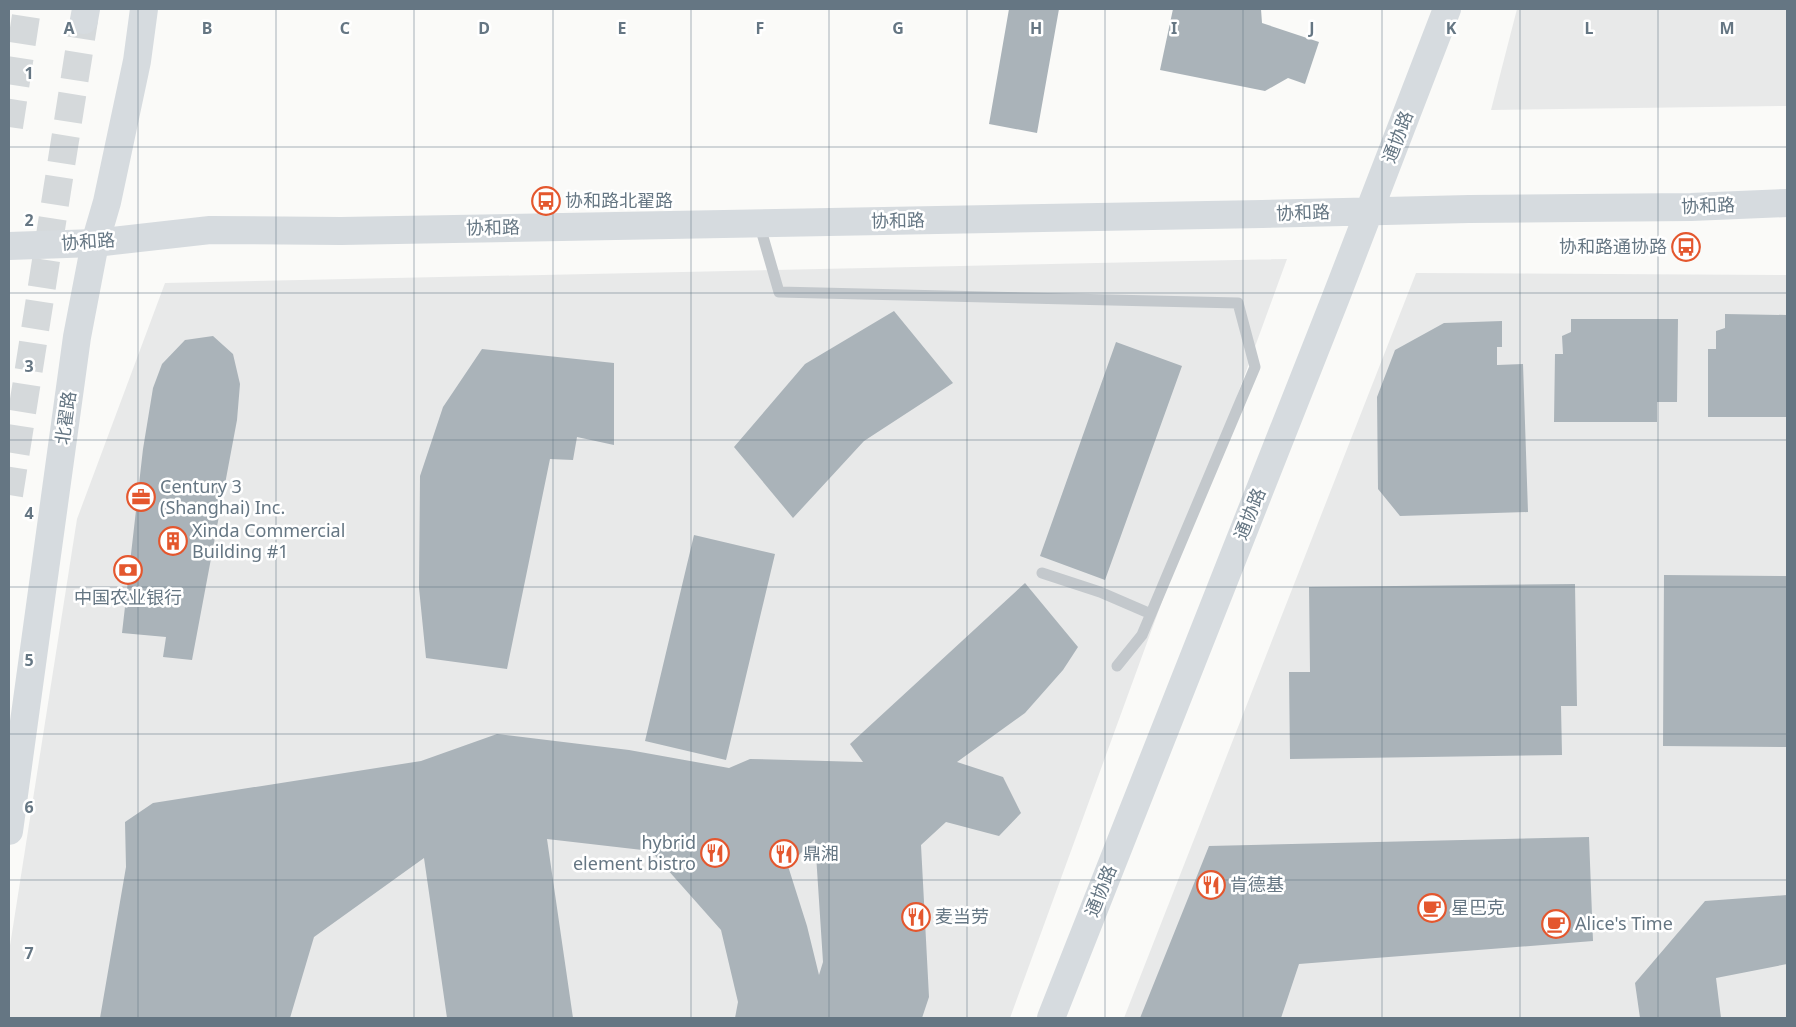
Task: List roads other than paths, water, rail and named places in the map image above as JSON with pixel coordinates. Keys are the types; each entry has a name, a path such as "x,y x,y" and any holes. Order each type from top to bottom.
{"main road":[{"name":"北翟路","path":"9,831 77,337 95,242 107,202 137,61 144,9"},
{"name":"通协路","path":"1051,1018 1447,9"},
{"name":"协和路","path":"9,246 95,242 210,230 341,231 1478,208 1691,207 1787,203"}],"lane":[{"path":"759,223 779,292 1238,304 1255,367 1142,635 1117,666"},
{"path":"1042,573 1100,592 1151,614"}],"tunnel":[{"path":"9,127 27,9"},
{"path":"9,495 84,20"}],"place":[{"name":"协和路北翟路","path":"546,201"},
{"name":"协和路通协路","path":"1686,247"},
{"name":"Century 3 (Shanghai) Inc.","path":"141,497"},
{"name":"Xinda Commercial Building #1","path":"173,541"},
{"name":"中国农业银行","path":"128,570"},
{"name":"hybrid element bistro","path":"715,853"},
{"name":"鼎湘","path":"784,854"},
{"name":"肯德基","path":"1211,885"},
{"name":"星巴克","path":"1432,908"},
{"name":"麦当劳","path":"916,917"},
{"name":"Alice's Time","path":"1556,924"}]}
